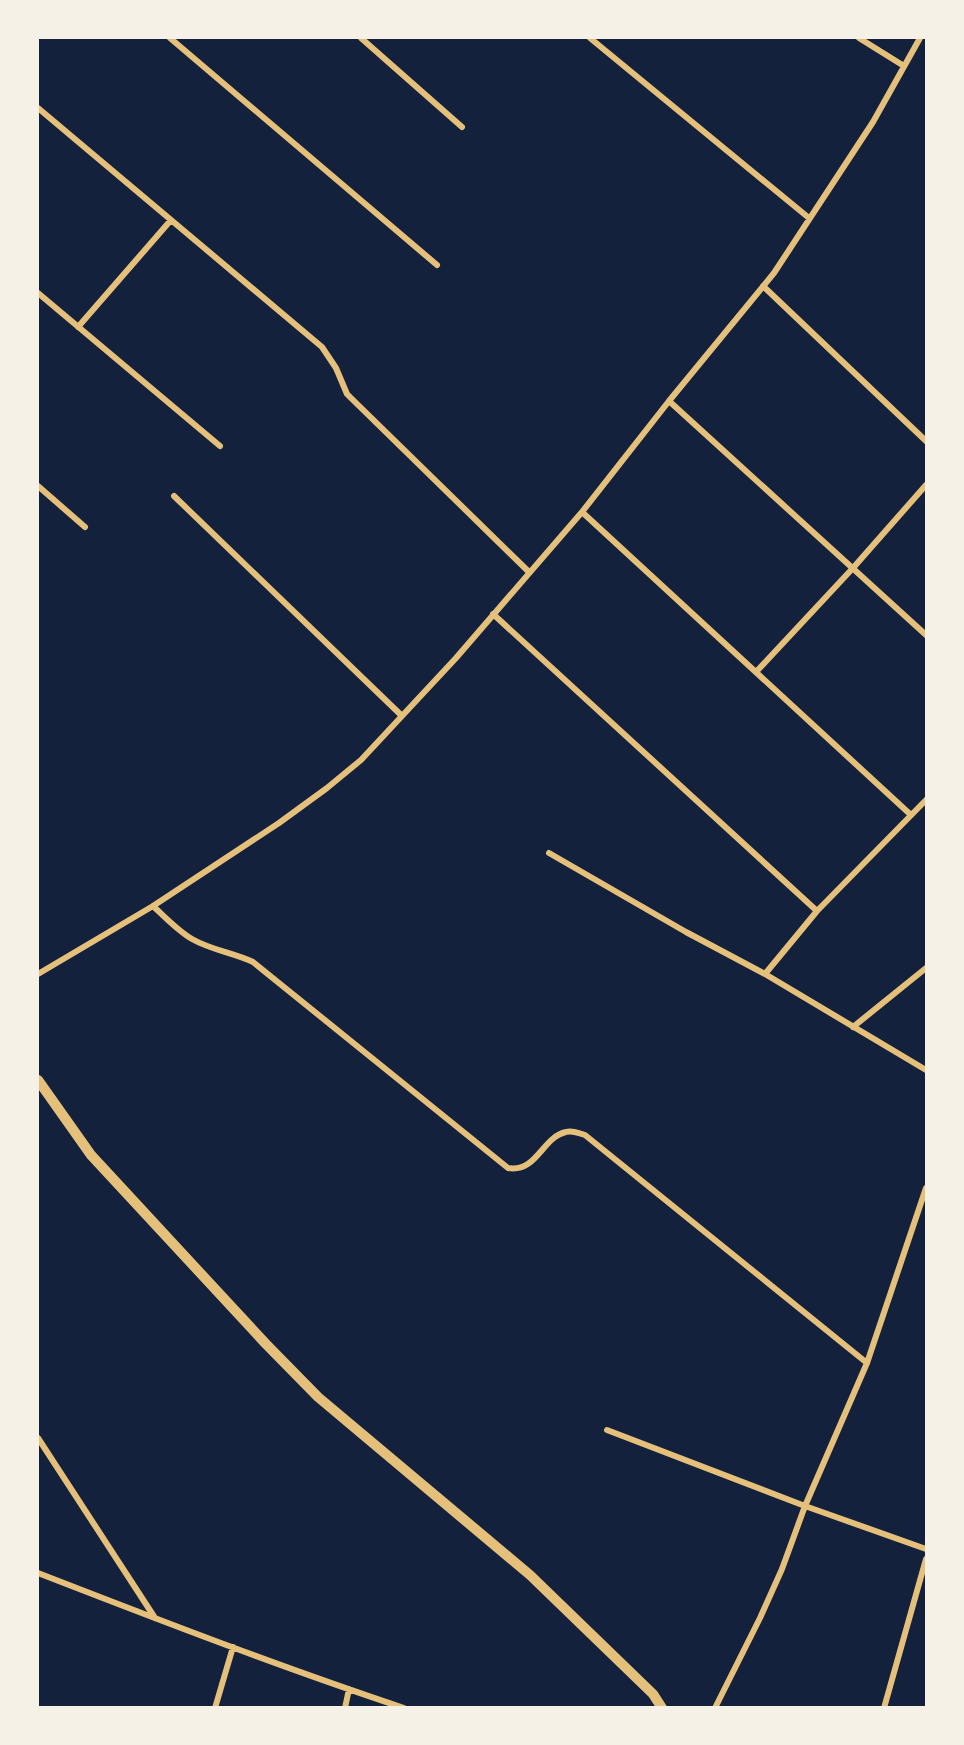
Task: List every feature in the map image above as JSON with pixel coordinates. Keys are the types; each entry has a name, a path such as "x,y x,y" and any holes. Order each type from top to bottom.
{"street":[{"path":"170,38 437,265"},
{"path":"361,38 462,127"},
{"path":"590,38 809,218"},
{"path":"859,38 904,66"},
{"path":"38,974 153,906 279,822 327,788 361,760 456,658 582,512 774,273 873,122 920,38"},
{"path":"38,108 322,347 333,362 347,394 530,572"},
{"path":"78,327 171,220"},
{"path":"763,286 927,441"},
{"path":"38,293 220,446"},
{"path":"669,401 927,635"},
{"path":"756,672 927,485"},
{"path":"38,486 85,527"},
{"path":"174,496 401,715"},
{"path":"582,512 911,815"},
{"path":"494,614 817,911"},
{"path":"765,974 817,911 927,800"},
{"path":"549,853 686,932 765,974 927,1070"},
{"path":"153,906 194,941 254,962 508,1168 524,1167 557,1136 566,1132 585,1135 867,1363"},
{"path":"853,1027 927,968"},
{"path":"38,1080 91,1155 311,1390 530,1575 653,1694 662,1707"},
{"path":"715,1707 782,1569 805,1506 867,1363 927,1188"},
{"path":"606,1430 805,1506 927,1549"},
{"path":"38,1438 155,1618"},
{"path":"884,1707 927,1559"},
{"path":"38,1573 233,1647 404,1707"},
{"path":"215,1707 233,1647"},
{"path":"345,1707 349,1689"}]}
